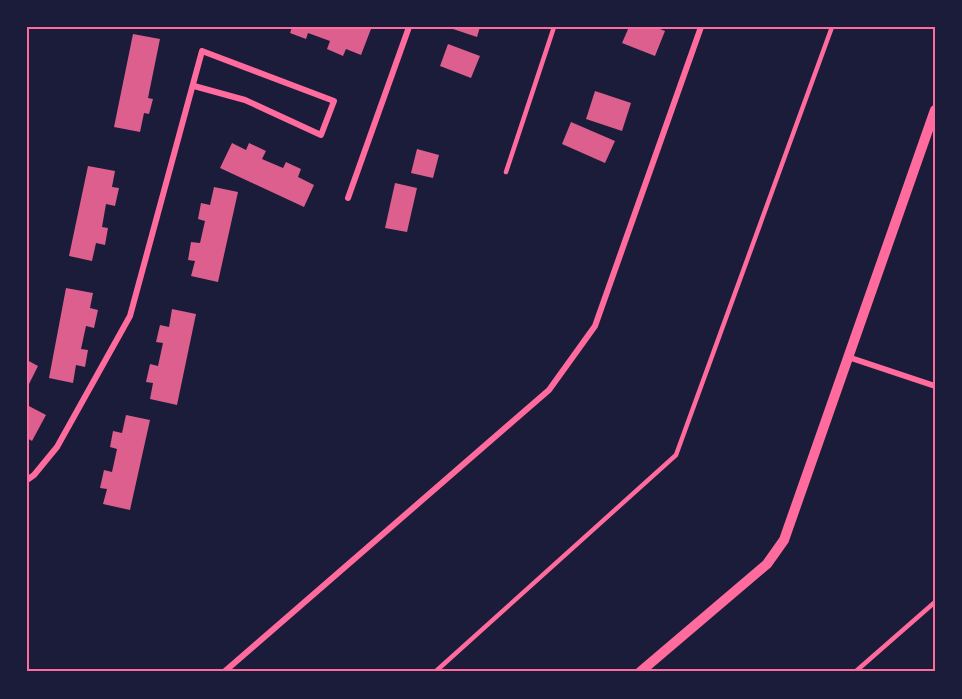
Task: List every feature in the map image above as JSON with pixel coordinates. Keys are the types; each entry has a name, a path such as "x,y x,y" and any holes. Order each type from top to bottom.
{"street":[{"path":"348,198 409,27"},
{"path":"224,672 549,390 595,326 701,27"},
{"path":"27,480 34,475 57,447 130,316 202,51 334,101 321,135 245,100 194,86"},
{"path":"640,672 767,564 784,540 935,110"},
{"path":"848,357 935,386"}],"lane":[{"path":"506,172 554,27"},
{"path":"435,672 675,455 832,27"},
{"path":"855,672 935,602"}],"building":[{"path":"292,27 365,27 371,29 361,55 346,49 343,56 327,49 330,41 308,33 306,39 290,33"},
{"path":"453,27 480,27 477,37 453,29"},
{"path":"629,27 655,27 665,31 655,56 622,43"},
{"path":"133,34 160,39 148,98 153,99 149,114 144,113 140,132 114,127"},
{"path":"448,44 480,56 471,78 440,66"},
{"path":"595,91 631,103 622,131 586,119"},
{"path":"571,122 615,141 605,163 562,144"},
{"path":"232,143 246,150 249,143 266,151 262,159 283,168 286,162 301,169 298,177 314,185 304,207 220,168"},
{"path":"417,149 439,155 433,178 411,173"},
{"path":"88,166 115,171 112,187 119,188 115,206 106,204 102,227 108,228 105,245 96,243 92,261 69,256"},
{"path":"395,183 417,188 407,232 385,228"},
{"path":"214,187 238,192 218,282 191,276 195,261 188,260 191,242 200,243 205,221 198,219 201,203 210,205"},
{"path":"66,288 93,293 90,308 98,310 94,328 86,326 81,349 88,350 85,367 76,365 73,383 49,378"},
{"path":"172,309 196,314 177,405 150,399 153,383 146,382 150,364 158,366 163,343 156,342 160,325 169,327"},
{"path":"27,360 38,366 27,388"},
{"path":"27,405 46,415 32,441 27,438"},
{"path":"126,415 150,420 130,510 103,504 107,489 100,488 104,470 112,472 117,449 110,447 113,431 122,433"}]}
